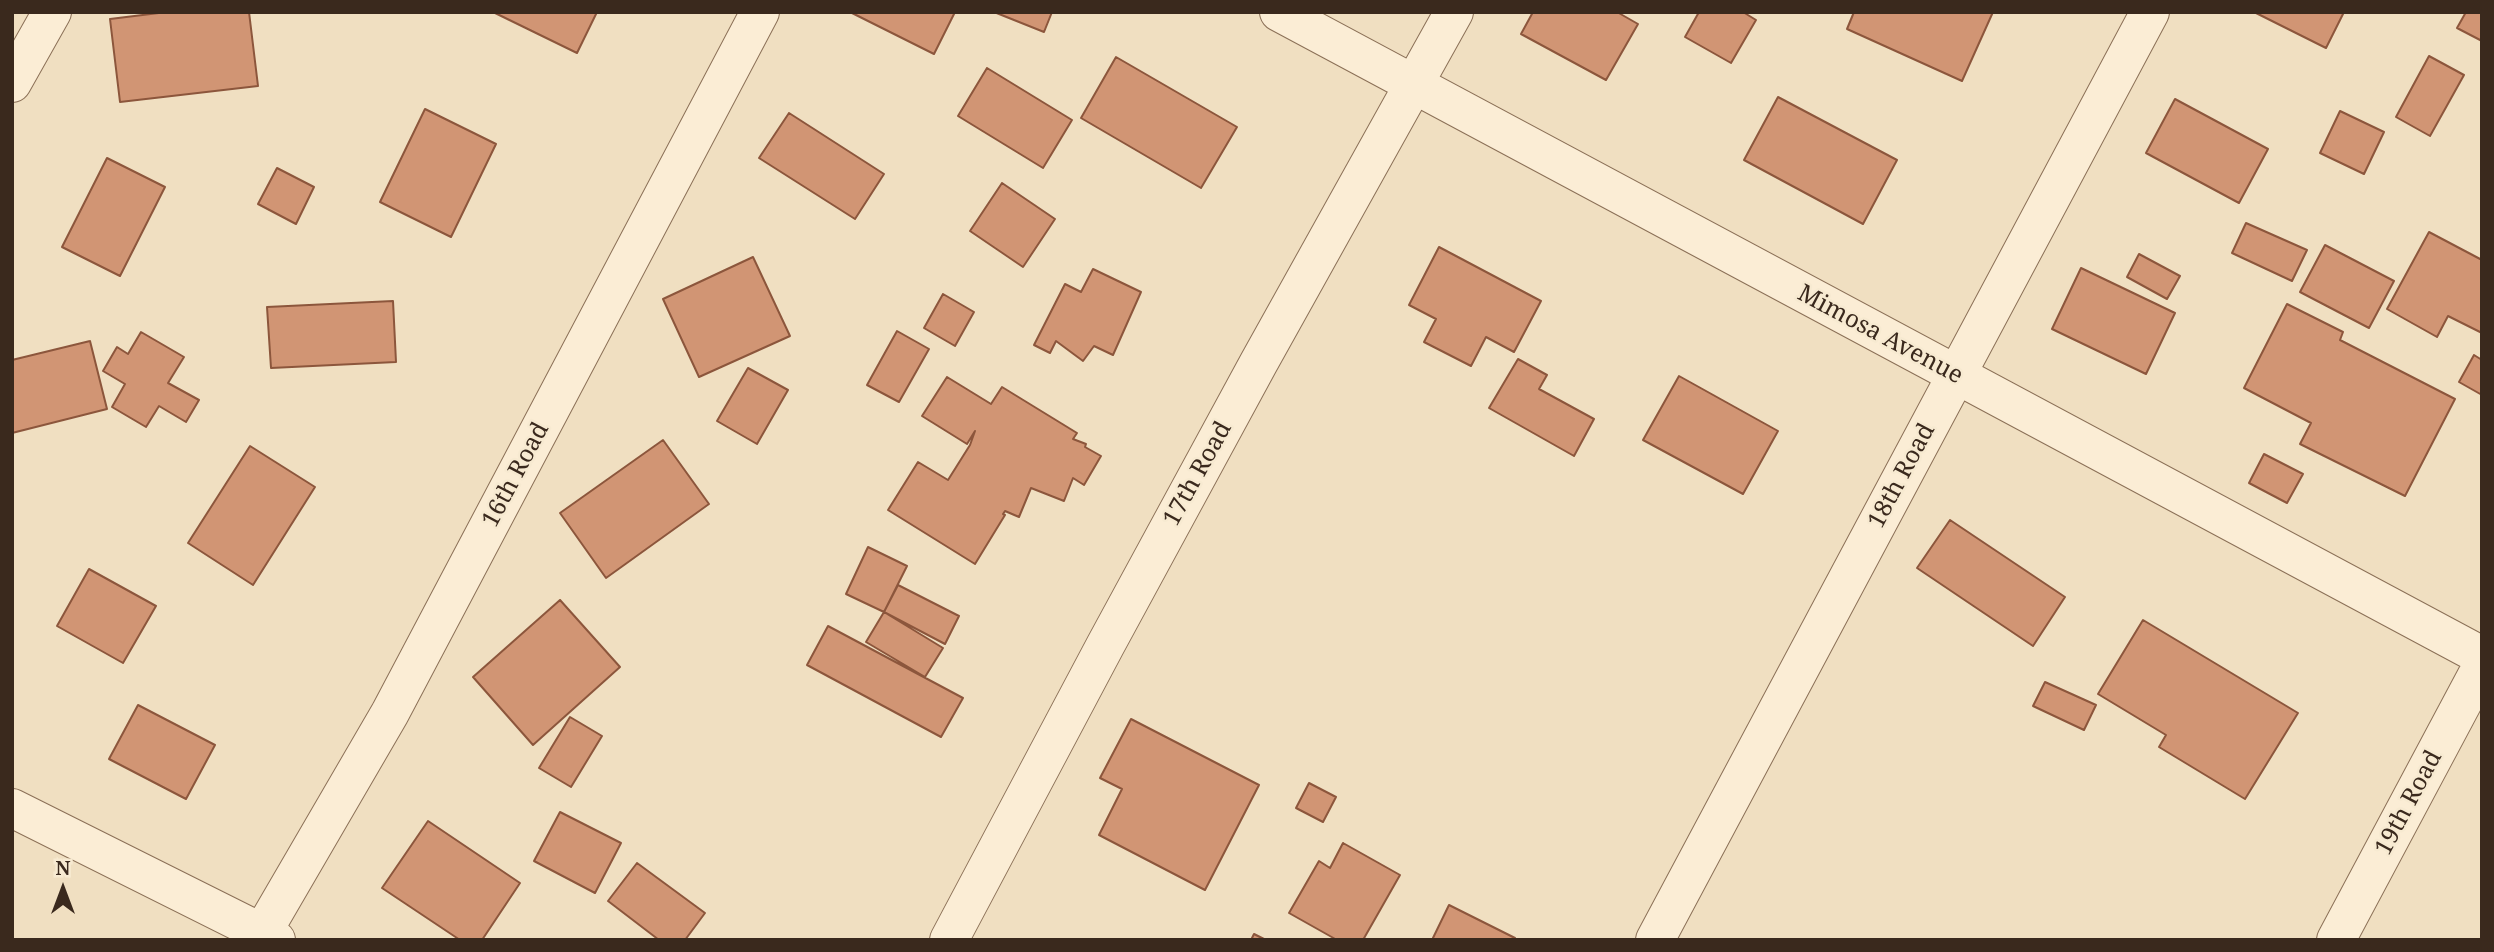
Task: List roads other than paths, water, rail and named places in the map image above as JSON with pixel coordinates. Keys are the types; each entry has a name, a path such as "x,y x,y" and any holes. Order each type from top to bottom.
{"street":[{"path":"12,83 52,12"},
{"name":"16th Road","path":"269,936 390,713 760,12"},
{"name":"Mimosa Avenue","path":"1279,12 2482,656"},
{"name":"17th Road","path":"949,940 1245,389 1454,12"},
{"name":"18th Road","path":"1655,940 2150,12"},
{"name":"19th Road","path":"2336,940 2482,666"},
{"path":"12,808 269,936"}]}
